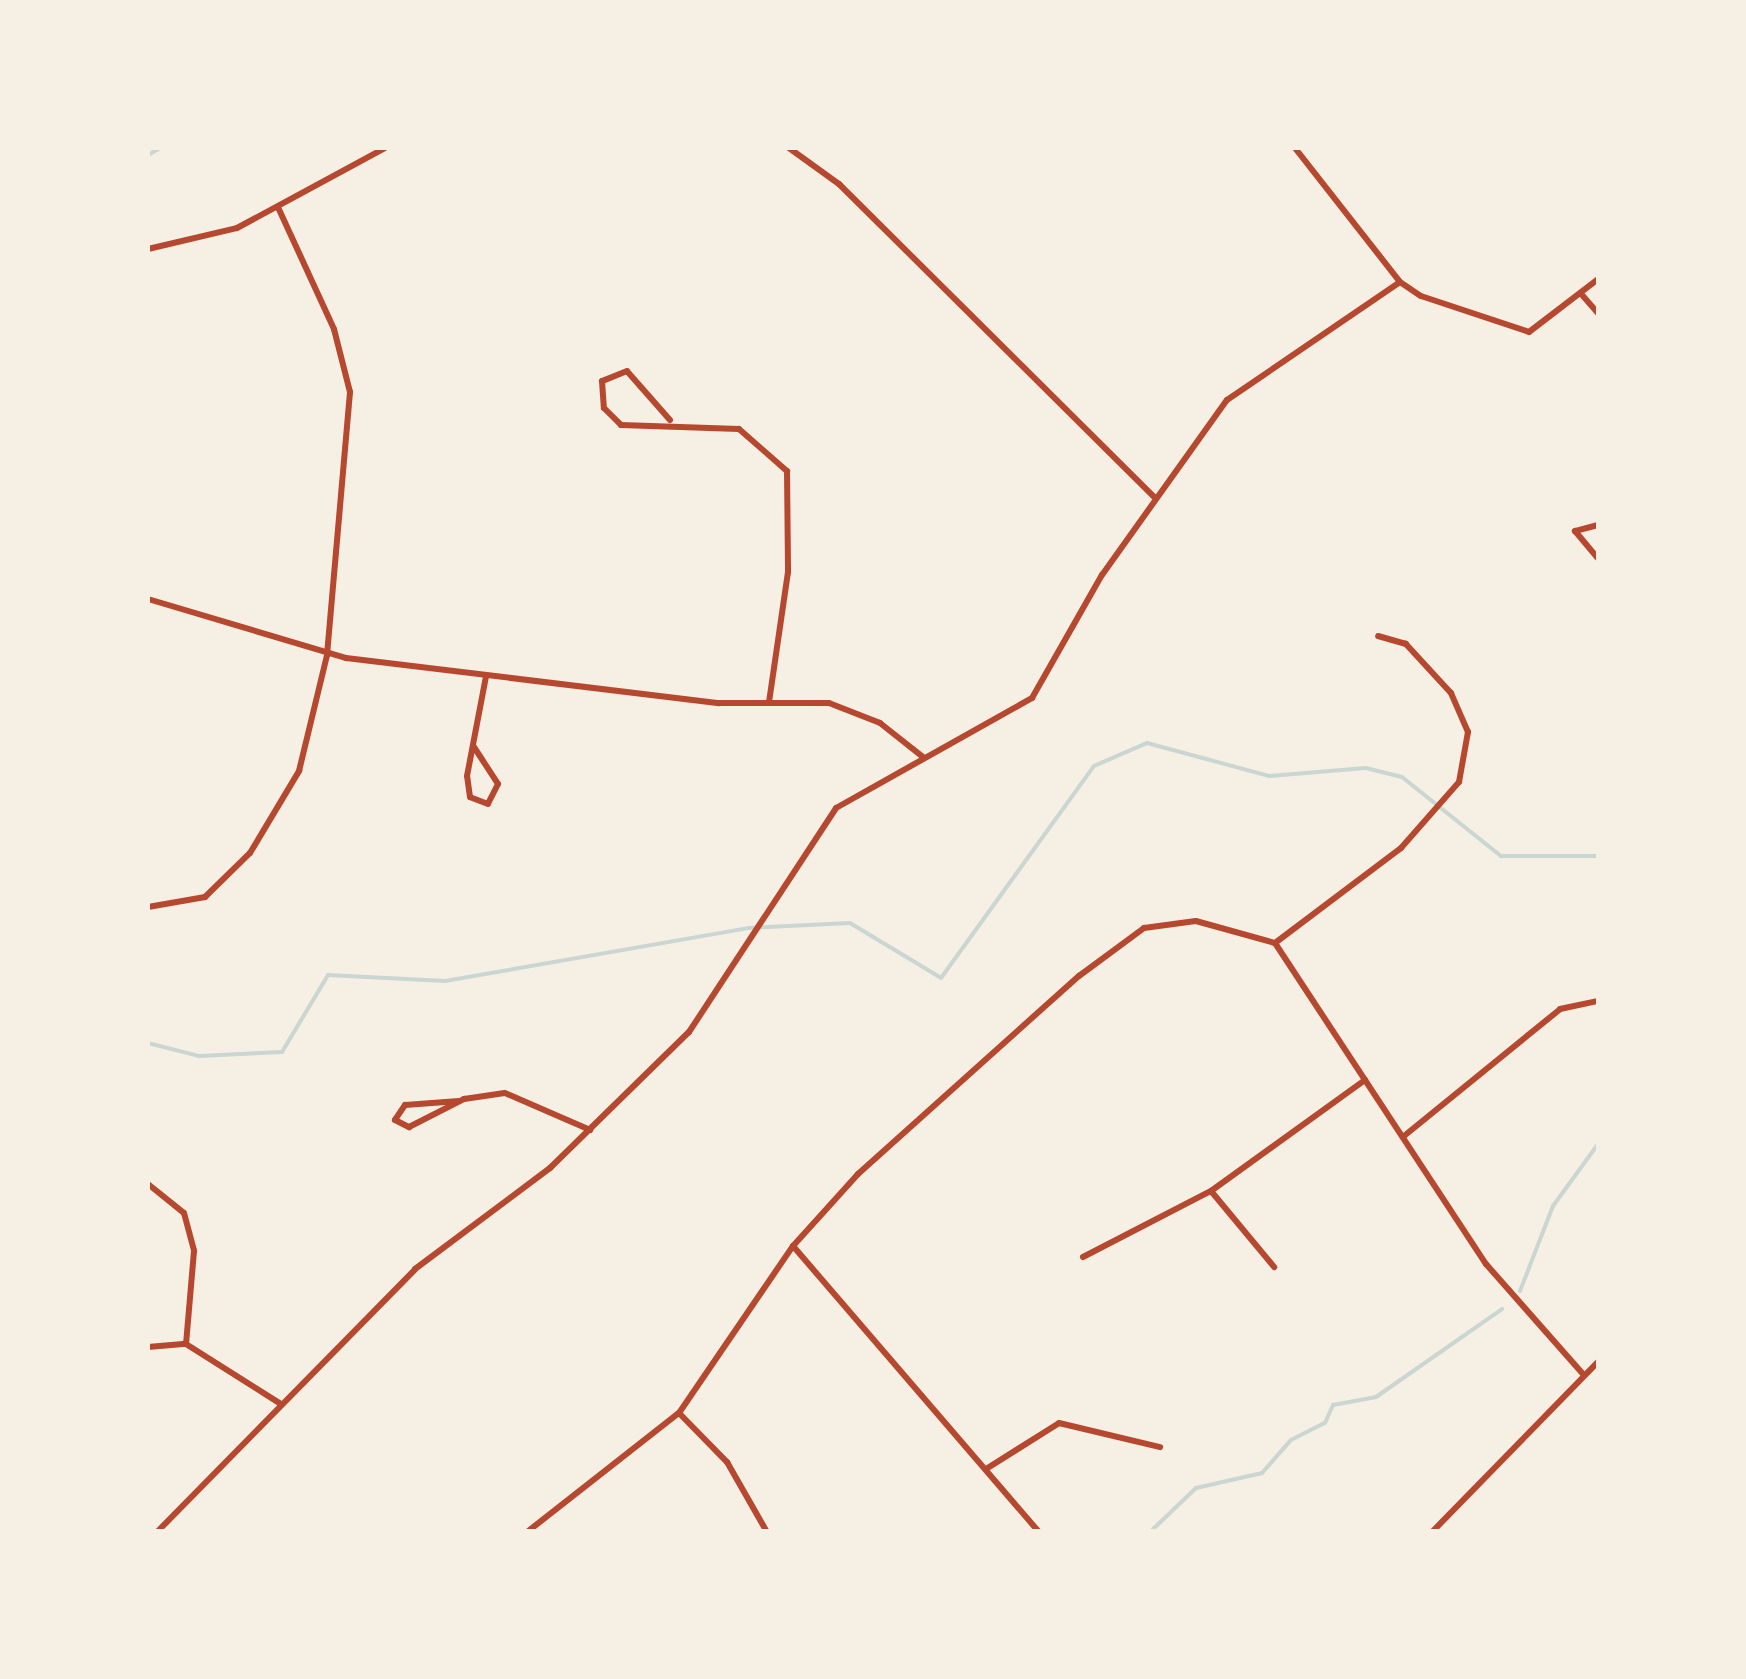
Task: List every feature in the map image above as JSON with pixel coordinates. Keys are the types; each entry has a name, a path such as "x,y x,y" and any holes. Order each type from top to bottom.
{"street":[{"path":"148,249 220,234 385,148"},
{"path":"789,148 840,184 1154,497"},
{"path":"1295,148 1400,282 1519,333 1583,296 1598,279"},
{"path":"148,906 204,896 250,853 299,771 327,655 350,392 334,329 278,207"},
{"path":"157,1532 432,1254 590,1130 721,994 826,818 924,757 990,729 1042,688 1154,497 1228,400 1400,282"},
{"path":"1583,296 1598,313"},
{"path":"670,420 628,371 602,381 604,408 621,425 670,420 739,429 786,471 788,572 768,702"},
{"path":"1598,525 1574,531 1598,558"},
{"path":"148,599 327,655 486,676 842,707 924,757"},
{"path":"1275,943 1401,848 1459,782 1468,732 1451,693 1406,644 1378,636"},
{"path":"474,747 498,784 488,804 470,797 474,747 486,676"},
{"path":"527,1532 679,1413 794,1246 858,1174 1144,928 1196,921 1275,943 1486,1264 1583,1374"},
{"path":"1404,1136 1560,1009 1598,1001"},
{"path":"1083,1257 1211,1192 1365,1080"},
{"path":"458,1101 409,1127 395,1120 405,1104 514,1095 590,1130"},
{"path":"148,1184 184,1213 194,1250 186,1344"},
{"path":"1211,1192 1274,1266"},
{"path":"794,1246 1039,1532"},
{"path":"150,1345 186,1344 280,1404"},
{"path":"1432,1532 1598,1362"},
{"path":"679,1413 727,1462 767,1532"},
{"path":"986,1470 1059,1423 1160,1448"}],"waterway":[{"path":"148,155 160,148"},
{"path":"148,1043 199,1056 282,1052 328,975 445,981 749,928 850,923 941,978 1094,766 1147,743 1269,776 1366,768 1402,777 1501,856 1598,856"},
{"path":"1520,1291 1553,1206 1598,1144"},
{"path":"1150,1532 1196,1488 1262,1473 1291,1440 1325,1423 1333,1405 1376,1397 1502,1309"}]}
